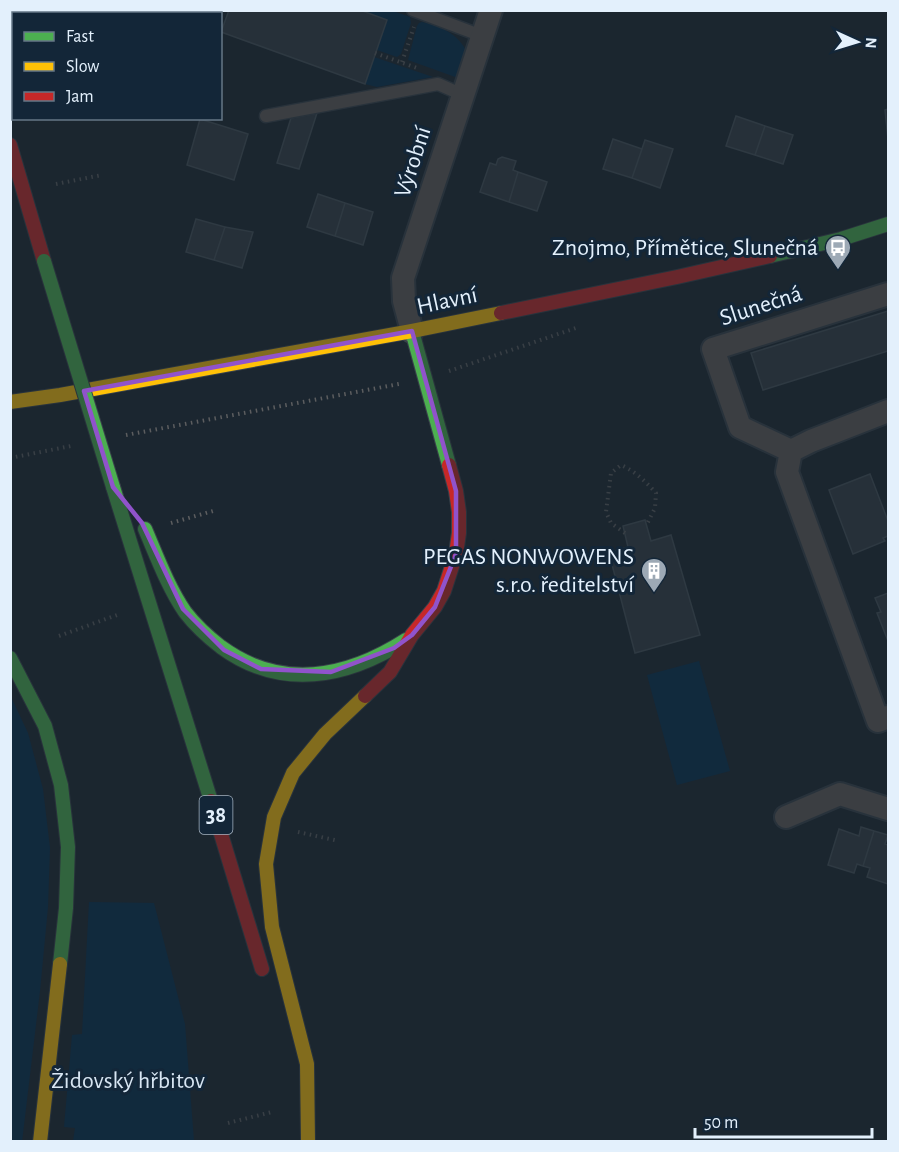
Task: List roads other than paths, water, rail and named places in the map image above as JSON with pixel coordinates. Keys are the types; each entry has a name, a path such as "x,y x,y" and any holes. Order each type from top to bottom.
{"main road":[{"name":"38","path":"10,146 267,986"},
{"name":"Hlavní","path":"10,402 60,395 412,331 677,277 841,239 888,224"},
{"path":"26,245 44,259"},
{"path":"308,1142 307,1064 272,927 266,864 274,817 293,772 325,734 390,672 412,635 430,614 444,591 456,554 459,512 456,491 412,331"},
{"path":"20,413 60,395"},
{"path":"114,489 142,523 183,609 203,632 224,650 242,660 261,669 285,673 331,672 354,667 374,659 412,635"},
{"path":"10,658 45,726 61,785 68,848 65,919 40,1142"},
{"path":"293,1086 308,1142"}],"street":[{"name":"Výrobní","path":"412,331 404,301 403,278 491,10"},
{"name":"Slunečná","path":"791,452 740,428 713,349 888,294"},
{"path":"883,719 787,472 791,452 812,441 888,411"},
{"path":"786,817 840,794 888,808"}],"lane":[{"path":"416,11 482,36"},
{"path":"266,116 438,84 463,94"}],"place":[{"name":"Znojmo, Přímětice, Slunečná","path":"838,271"},
{"name":"PEGAS NONWOWENS s.r.o. ředitelství","path":"654,594"}],"park label":[{"name":"Židovský hřbitov","path":"128,1081"}]}
